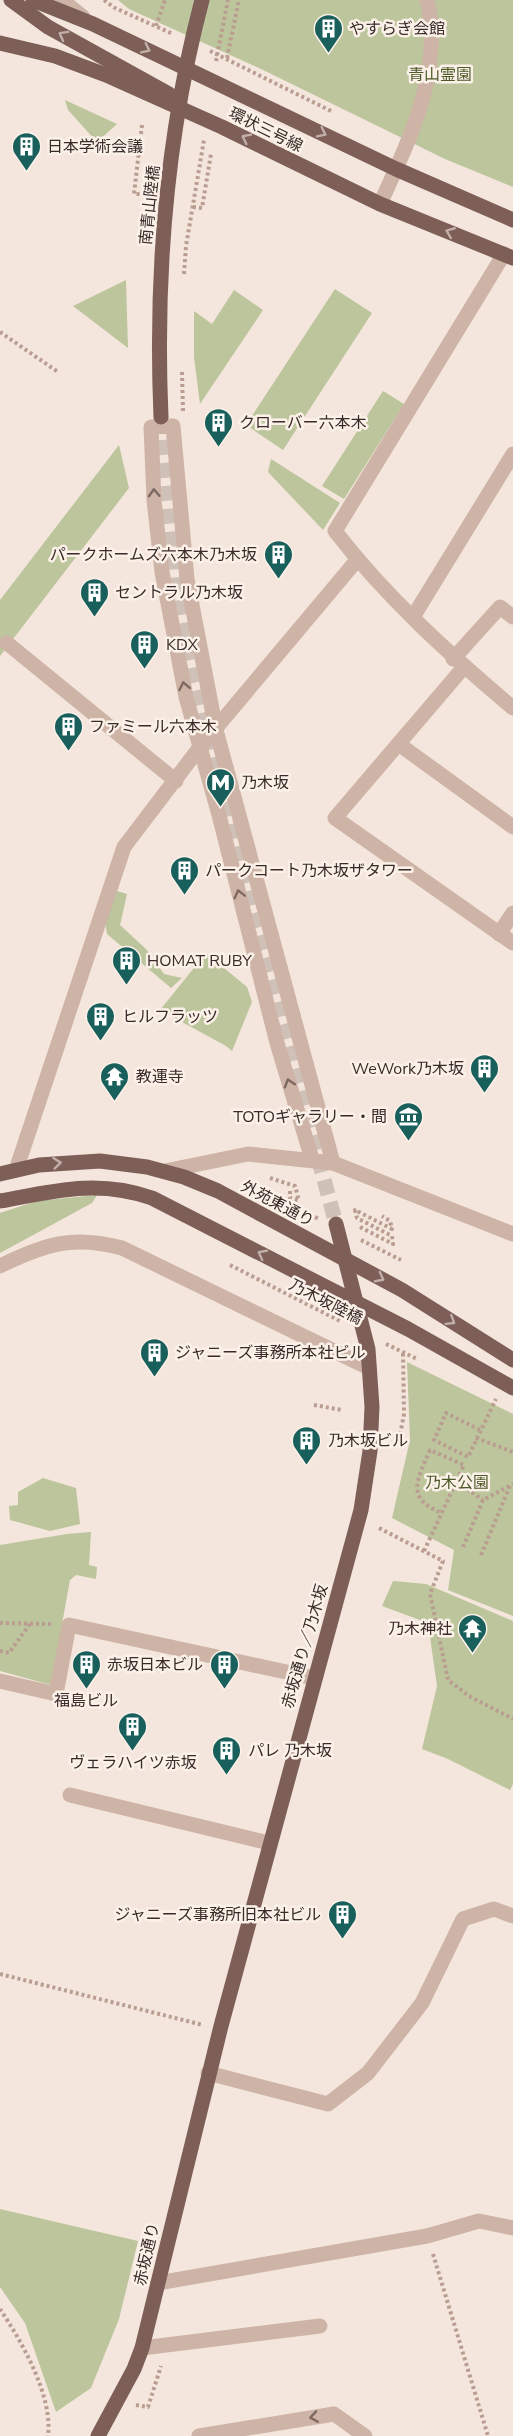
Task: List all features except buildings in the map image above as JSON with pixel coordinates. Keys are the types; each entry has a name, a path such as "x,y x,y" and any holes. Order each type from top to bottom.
{"main road":[{"path":"11,0 48,27 216,119 222,127"},
{"name":"環状三号線","path":"33,0 93,24 396,169 513,220"},
{"name":"南青山陸橋","path":"167,421 159,325 165,213 182,91 202,0"},
{"name":"環状三号線","path":"0,43 55,56 106,75 222,127 380,204 509,256"},
{"name":"外苑東通り","path":"0,1174 62,1162 100,1161 165,1171 218,1191 402,1290 513,1360"},
{"path":"0,1201 67,1189 99,1187 138,1194 165,1204 408,1329 513,1388"},
{"name":"赤坂通り／乃木坂","path":"208,2073 361,1510 370,1451 372,1407 368,1348 336,1224"},
{"name":"赤坂通り","path":"98,2436 142,2348 208,2073"}],"street":[{"path":"62,0 93,24"},
{"path":"380,204 396,169 427,82 431,46 427,0"},
{"path":"509,256 334,531 357,561 412,617 459,663 513,708"},
{"path":"312,1159 277,1043 222,826 186,697 162,573 154,500 150,427 167,421 187,579 216,730 333,1162"},
{"path":"412,617 513,454"},
{"path":"16,1170 124,847 200,747 357,561"},
{"path":"513,617 500,607 399,745 335,818 513,943"},
{"path":"7,644 176,781"},
{"path":"399,745 513,827"},
{"path":"499,934 513,913"},
{"path":"165,1171 248,1154 333,1162 513,1234"},
{"path":"0,1266 45,1246 71,1241 98,1242 122,1248 369,1368"},
{"path":"0,1681 56,1694 69,1625 314,1678"},
{"path":"70,1795 269,1843"},
{"path":"208,2073 328,2104 368,2073 422,2003 463,1919 494,1909 513,1916"},
{"path":"158,2283 427,2236 479,2221 513,2228"},
{"path":"142,2348 320,2326"},
{"path":"199,2436 334,2414 365,2436"}],"path":[{"path":"104,0 115,8 176,35"},
{"path":"156,26 165,0"},
{"path":"216,63 228,0"},
{"path":"227,58 240,0"},
{"path":"207,49 333,112"},
{"path":"142,125 134,194 144,194"},
{"path":"183,280 206,130"},
{"path":"193,207 202,208 211,154"},
{"path":"0,332 58,372"},
{"path":"167,421 184,410 182,367"},
{"path":"267,1177 295,1186 299,1201 290,1198 290,1191"},
{"path":"360,1227 393,1244 392,1236 357,1218 355,1210 392,1229 390,1221 382,1216"},
{"name":"乃木坂陸橋","path":"230,1265 352,1327"},
{"path":"382,1342 412,1357"},
{"path":"398,1446 404,1414 403,1353"},
{"path":"480,1430 446,1413 434,1440 468,1457 496,1397"},
{"path":"314,1405 342,1410"},
{"path":"476,1438 513,1452"},
{"path":"424,1551 457,1482 464,1465 430,1450 416,1485 421,1501 427,1507 442,1513"},
{"path":"449,1458 453,1450"},
{"path":"457,1482 483,1500"},
{"path":"463,1546 483,1500 512,1485"},
{"path":"481,1555 512,1485"},
{"path":"379,1528 443,1561 430,1594 448,1680 468,1696 513,1719"},
{"path":"0,1623 69,1625"},
{"path":"0,1651 9,1653 30,1623"},
{"path":"0,1974 199,2025 220,2026"},
{"path":"427,2236 488,2436"},
{"path":"0,2309 26,2354 41,2388 49,2416 48,2436"}],"green space":[{"name":"青山霊園","path":"118,0 513,0 513,187 445,159 259,68 129,9"},
{"path":"65,100 117,124 97,142 68,110"},
{"path":"126,280 128,348 73,306"},
{"path":"335,289 372,313 283,450 246,425"},
{"path":"234,290 263,310 200,404 194,357 194,311 212,324"},
{"path":"383,391 404,404 344,499 322,486"},
{"path":"119,445 129,488 0,656 0,600"},
{"path":"271,459 340,503 323,530 268,472"},
{"path":"117,891 127,894 120,925 146,949 164,974 182,978 171,988 107,934 105,921"},
{"path":"206,953 247,987 252,1002 232,1051 160,1010"},
{"path":"97,1195 92,1203 0,1253 0,1213 37,1201"},
{"name":"乃木公園","path":"407,1362 513,1414 513,1616 448,1590 454,1550 392,1518 410,1440"},
{"path":"43,1478 76,1488 80,1524 50,1531 10,1520 9,1506 18,1505 18,1492"},
{"path":"91,1532 89,1565 97,1567 96,1579 76,1575 70,1580 51,1685 0,1671 0,1545"},
{"name":"乃木神社","path":"393,1581 426,1584 513,1621 513,1784 510,1790 448,1759 422,1749 437,1686 428,1623 382,1606"},
{"path":"0,2209 138,2241 119,2319 91,2388 56,2412 25,2323 0,2287"}],"tunnel":[{"path":"161,417 176,580 191,666 235,850 336,1224"}],"place":[{"name":"やすらぎ会館","path":"328,54"},
{"name":"日本学術会議","path":"26,172"},
{"name":"クローバー六本木","path":"218,448"},
{"name":"パークホームズ六本木乃木坂","path":"278,580"},
{"name":"セントラル乃木坂","path":"94,618"},
{"name":"KDX","path":"145,670"},
{"name":"ファミール六本木","path":"68,752"},
{"name":"乃木坂","path":"220,808"},
{"name":"パークコート乃木坂ザタワー","path":"184,896"},
{"name":"HOMAT RUBY","path":"126,986"},
{"name":"ヒルフラッツ","path":"101,1042"},
{"name":"WeWork乃木坂","path":"485,1094"},
{"name":"教運寺","path":"115,1102"},
{"name":"TOTOギャラリー・間","path":"408,1142"},
{"name":"ジャニーズ事務所本社ビル","path":"154,1378"},
{"name":"乃木坂ビル","path":"307,1466"},
{"name":"乃木神社","path":"473,1654"},
{"name":"福島ビル","path":"86,1690"},
{"name":"赤坂日本ビル","path":"224,1690"},
{"name":"ヴェラハイツ赤坂","path":"133,1752"},
{"name":"パレ 乃木坂","path":"227,1776"},
{"name":"ジャニーズ事務所旧本社ビル","path":"342,1940"}]}
